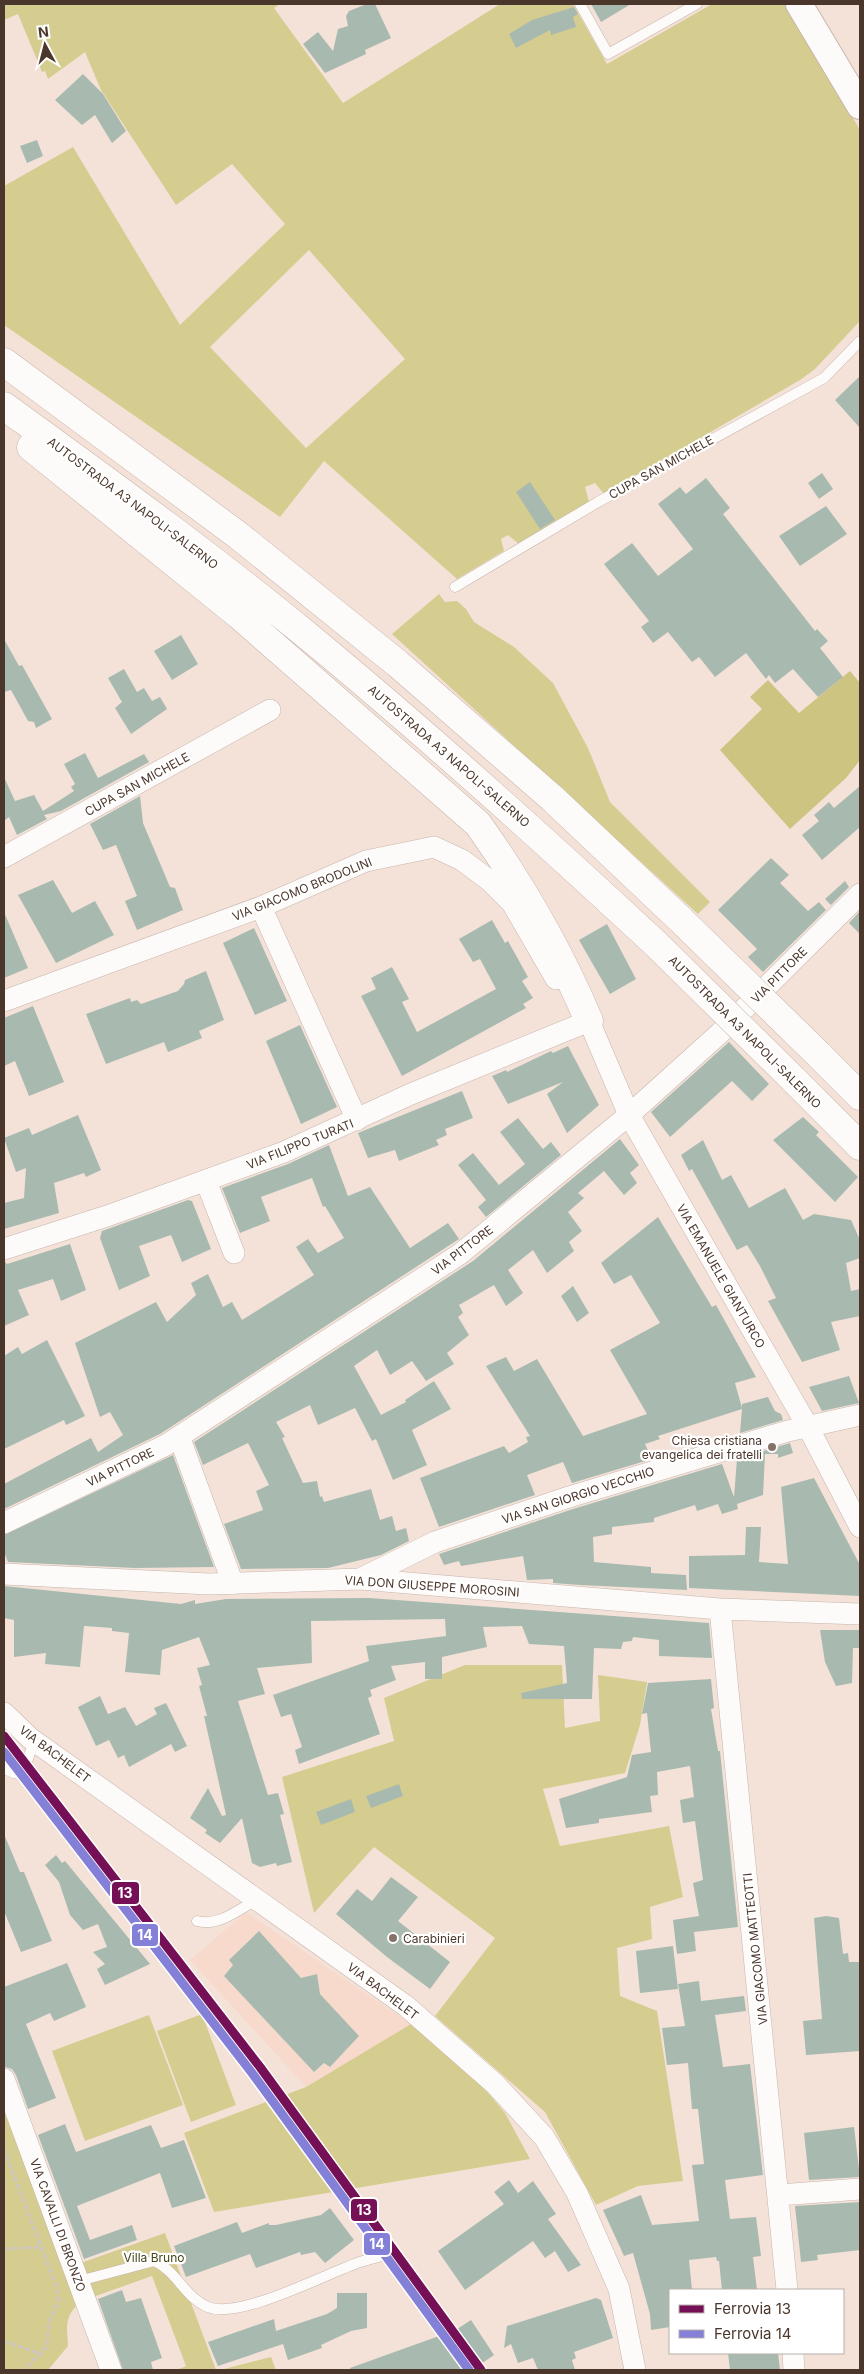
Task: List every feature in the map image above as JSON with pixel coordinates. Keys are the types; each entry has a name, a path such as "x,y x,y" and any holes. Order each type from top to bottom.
{"highway":[{"path":"4,362 239,536 398,664 552,798 681,920 860,1096"},
{"name":"AUTOSTRADA A3 NAPOLI-SALERNO","path":"4,406 113,486 307,635 488,789 656,944 860,1146"},
{"path":"4,426 239,615 478,824 509,867 576,992 589,1021"}],"street":[{"path":"799,4 860,106"},
{"name":"CUPA SAN MICHELE","path":"4,857 270,710"},
{"name":"VIA GIACOMO BRODOLINI","path":"4,1001 261,907 366,861 434,847 462,860 490,881 512,903 558,981 589,1021"},
{"name":"VIA PITTORE","path":"4,1523 166,1445 460,1254 629,1115 720,1033 860,894"},
{"path":"261,907 357,1120"},
{"name":"VIA EMANUELE GIANTURCO","path":"589,1021 629,1115 808,1427 860,1526"},
{"name":"VIA FILIPPO TURATI","path":"4,1249 107,1216 284,1152 411,1094 589,1021"},
{"path":"206,1181 234,1253"},
{"name":"VIA SAN GIORGIO VECCHIO","path":"360,1579 403,1556 462,1533 569,1497 788,1431 860,1415"},
{"path":"179,1436 233,1584"},
{"name":"VIA DON GIUSEPPE MOROSINI","path":"4,1574 233,1584 360,1579 720,1609 860,1614"},
{"name":"VIA GIACOMO MATTEOTTI","path":"720,1609 787,2289"},
{"name":"VIA BACHELET","path":"4,1713 30,1738 406,2006 495,2084 544,2137 577,2193 619,2289 635,2370"},
{"name":"VIA CAVALLI DI BRONZO","path":"4,2080 111,2370"},
{"path":"779,2195 860,2189"},
{"path":"793,2354 794,2370"}],"lane":[{"path":"580,4 608,54 697,4"},
{"name":"CUPA SAN MICHELE","path":"456,587 598,502 824,378 860,341"},
{"path":"4,1769 14,1773 26,1765 31,1750 30,1738"},
{"path":"197,1922 207,1924 221,1920 256,1900"},
{"path":"79,2281 154,2261 163,2265 196,2300 210,2308 241,2307 284,2294 359,2262 389,2254"}],"path":[{"path":"4,2152 58,2296 49,2322 47,2346 42,2354 24,2370"},
{"path":"4,2249 40,2247"},
{"path":"4,2341 42,2354"}],"shaded area":[{"path":"850,671 860,683 860,760 846,778 790,829 720,750 762,709 750,697 768,680 799,713"},
{"path":"246,1912 411,2024 306,2087 190,1960"}],"green space":[{"path":"4,4 280,4 274,8 343,103 500,4 573,4 607,64 712,4 785,4 860,130 860,321 815,369 800,380 604,494 595,483 585,487 589,502 519,544 508,535 501,539 504,551 457,579 324,461 280,517 4,325 4,186 73,147 180,325 285,224 232,164 176,205 101,90 85,52 48,79 45,71 42,72 18,14 4,20","holes":["309,250 405,359 306,448 210,347"]},
{"path":"439,594 445,602 457,601 466,609 474,622 514,647 553,683 588,748 610,802 710,902 698,914 392,634"},
{"path":"465,1665 562,1665 565,1728 600,1721 598,1675 647,1682 640,1725 625,1773 543,1789 560,1846 669,1826 683,1897 650,1907 652,1939 617,1948 620,1996 657,2011 683,2181 638,2186 596,2205 545,2112 435,2016 495,1938 374,1847 314,1913 282,1777 394,1741 384,1698"},
{"path":"202,2014 236,2105 191,2122 157,2031"},
{"path":"149,2015 183,2105 85,2141 52,2051"},
{"path":"411,2024 478,2081 505,2113 530,2159 214,2212 184,2133 306,2087"},
{"path":"4,2112 79,2303 69,2318 67,2328 68,2346 48,2370 4,2370"},
{"name":"Villa Bruno","path":"165,2233 216,2370 177,2370 186,2366 152,2276 93,2297 81,2263"},
{"path":"271,2357 276,2370 220,2370"}],"building":[{"path":"367,4 375,4 391,38 365,50 366,54 325,73 303,44 318,32 333,51 338,29 348,26 346,16 349,11"},
{"path":"591,4 631,4 601,22"},
{"path":"574,7 578,14 573,17 576,27 551,35 550,30 516,48 509,34 532,20"},
{"path":"83,74 103,94 126,131 112,143 95,115 82,125 55,100"},
{"path":"37,140 43,156 27,163 20,146"},
{"path":"860,376 860,428 835,400"},
{"path":"822,473 833,489 819,499 808,483"},
{"path":"706,478 730,508 723,514 815,631 817,629 828,641 820,648 843,677 818,697 793,669 775,683 769,675 766,679 746,653 715,677 699,657 692,662 668,632 653,643 641,627 649,621 604,564 632,543 658,576 693,549 658,504 680,487 686,494"},
{"path":"530,482 555,520 540,529 516,492"},
{"path":"826,506 847,534 800,566 779,536"},
{"path":"181,635 198,664 172,680 154,651"},
{"path":"4,639 19,666 22,665 52,719 36,728 34,722 28,721 11,690 4,692"},
{"path":"124,669 137,692 144,688 152,701 160,697 167,709 131,734 115,708 122,702 108,678"},
{"path":"85,753 98,778 144,754 149,762 61,811 44,815 47,819 17,835 9,817 4,821 4,777 15,801 34,795 43,811 74,791 71,787 75,784 64,764"},
{"path":"860,786 860,827 822,860 802,835 819,821 814,815 829,802 834,808"},
{"path":"140,796 143,823 170,887 175,888 183,910 137,930 125,901 137,896 116,845 103,850 90,824"},
{"path":"771,858 789,875 780,883 808,911 819,902 826,910 763,972 748,957 757,949 718,910"},
{"path":"53,880 72,913 95,901 114,935 56,963 18,895"},
{"path":"845,881 849,887 831,905 825,899"},
{"path":"860,911 860,934 849,923"},
{"path":"4,912 28,968 4,978"},
{"path":"492,920 505,943 508,941 528,977 522,981 533,998 523,1004 526,1008 402,1076 361,996 376,989 371,978 392,967 409,999 402,1002 417,1032 496,989 480,959 473,962 459,939"},
{"path":"607,924 636,979 610,994 579,940"},
{"path":"254,928 287,1001 255,1015 223,943"},
{"path":"206,971 224,1020 199,1031 202,1038 168,1052 164,1042 106,1064 86,1014 130,998 131,1002 137,1000 141,1004 178,991 185,980"},
{"path":"33,1006 64,1082 29,1096 15,1061 4,1066 4,1018"},
{"path":"300,1025 337,1107 301,1124 266,1041"},
{"path":"729,1042 769,1084 752,1101 732,1081 670,1137 651,1112"},
{"path":"568,1046 599,1105 567,1133 547,1094 563,1082 508,1104 492,1076 506,1070 507,1072 551,1051 553,1053"},
{"path":"462,1091 473,1118 445,1129 447,1135 436,1140 439,1145 399,1161 395,1150 368,1158 358,1133"},
{"path":"78,1115 101,1170 86,1177 84,1173 54,1183 59,1213 4,1229 4,1203 24,1198 26,1168 16,1172 4,1138 29,1128 32,1135"},
{"path":"803,1117 819,1132 816,1135 858,1177 835,1202 773,1140"},
{"path":"518,1118 543,1149 551,1142 561,1155 486,1217 478,1207 486,1200 458,1165 473,1153 499,1185 525,1164 500,1132"},
{"path":"620,1139 639,1165 630,1173 637,1183 624,1195 604,1171 578,1193 584,1198 568,1212 582,1231 569,1242 574,1251 547,1273 533,1250 508,1270 523,1293 506,1306 494,1285 459,1305 463,1313 458,1317 469,1335 447,1353 454,1364 426,1381 412,1361 390,1375 377,1350 354,1366 381,1415 406,1402 405,1400 434,1381 451,1409 412,1430 427,1465 393,1480 376,1439 372,1441 355,1408 318,1425 310,1405 276,1422 285,1437 282,1438 303,1483 317,1481 320,1497 322,1496 324,1502 371,1489 380,1520 392,1516 396,1531 406,1528 409,1541 381,1555 328,1568 241,1569 224,1524 263,1510 256,1491 269,1485 248,1443 203,1465 194,1442 473,1261"},
{"path":"703,1140 722,1180 731,1175 749,1208 785,1188 803,1220 814,1214 851,1220 860,1240 860,1258 846,1263 851,1291 860,1289 860,1316 831,1322 840,1350 802,1362 768,1301 776,1298 760,1266 747,1245 737,1250 692,1169 689,1171 681,1155"},
{"path":"329,1145 348,1196 370,1187 410,1248 448,1223 459,1239 160,1434 4,1509 4,1484 91,1438 98,1452 123,1435 110,1412 100,1417 75,1343 156,1302 167,1322 196,1295 191,1283 208,1274 223,1307 232,1302 242,1320 314,1275 296,1247 308,1239 318,1253 344,1238 325,1206 323,1207 312,1178 261,1197 270,1221 240,1233 222,1188 288,1164"},
{"path":"188,1200 192,1201 211,1249 182,1262 171,1235 139,1246 150,1276 119,1290 100,1238 102,1231"},
{"path":"658,1217 712,1307 716,1305 756,1377 735,1383 742,1408 742,1404 768,1397 775,1411 781,1414 783,1420 740,1433 742,1409 658,1436 660,1439 645,1444 652,1459 572,1483 563,1462 527,1475 535,1495 439,1527 420,1478 504,1446 509,1453 528,1442 526,1437 530,1436 486,1366 506,1357 514,1371 537,1359 583,1436 647,1414 610,1350 660,1323 631,1275 614,1284 601,1263"},
{"path":"70,1244 86,1290 61,1301 53,1279 18,1290 29,1315 4,1326 4,1261 7,1264"},
{"path":"573,1286 589,1313 577,1322 561,1296"},
{"path":"47,1340 85,1416 66,1425 64,1420 4,1449 4,1356 18,1347 22,1354"},
{"path":"849,1376 859,1403 822,1411 809,1387"},
{"path":"790,1443 793,1453 778,1458 778,1454 765,1454 763,1495 737,1504 738,1509 722,1514 718,1504 697,1511 695,1505 654,1518 654,1522 612,1527 612,1534 593,1537 594,1562 651,1567 651,1573 686,1575 687,1590 553,1583 553,1579 527,1580 523,1556 461,1566 459,1561 444,1565 439,1554 573,1509 722,1464 734,1497 737,1459"},
{"path":"173,1455 214,1567 135,1568 8,1562 4,1552 4,1535"},
{"path":"814,1478 860,1565 860,1596 689,1588 689,1556 745,1555 746,1527 761,1527 759,1562 788,1564 781,1487"},
{"path":"4,1586 181,1604 195,1600 195,1604 226,1599 369,1598 709,1623 712,1658 659,1656 659,1640 633,1637 632,1641 623,1642 621,1649 594,1648 592,1699 522,1699 521,1693 567,1683 564,1646 529,1644 522,1626 483,1627 487,1647 442,1657 442,1679 425,1679 425,1662 391,1666 396,1680 370,1690 372,1696 368,1698 380,1734 299,1764 295,1750 302,1747 291,1714 281,1717 273,1695 369,1661 366,1646 446,1636 445,1619 311,1621 312,1663 257,1668 265,1694 238,1701 268,1795 278,1793 284,1814 280,1815 292,1862 277,1866 276,1863 260,1867 252,1863 242,1818 220,1843 205,1833 207,1830 190,1818 208,1788 222,1816 226,1815 204,1716 207,1716 199,1686 202,1685 197,1668 210,1665 199,1637 162,1650 160,1675 125,1672 129,1633 112,1631 112,1628 84,1626 80,1667 45,1664 46,1653 14,1657 14,1620 4,1618"},
{"path":"820,1630 860,1630 860,1648 853,1648 852,1683 836,1686 825,1662"},
{"path":"711,1679 714,1708 711,1709 718,1751 720,1751 738,1927 694,1932 696,1951 677,1954 673,1920 699,1916 693,1883 703,1880 695,1821 683,1823 680,1800 694,1797 690,1766 657,1772 658,1795 650,1796 652,1812 599,1819 599,1823 566,1828 559,1799 627,1777 632,1755 651,1752 647,1713 642,1714 648,1683"},
{"path":"100,1696 108,1714 125,1707 136,1726 157,1714 154,1708 166,1703 187,1746 175,1752 171,1744 129,1767 124,1755 118,1758 109,1740 96,1746 78,1707"},
{"path":"399,1784 403,1796 371,1808 366,1796"},
{"path":"351,1799 355,1812 321,1825 316,1812"},
{"path":"4,1834 20,1872 24,1872 52,1941 21,1952 4,1911"},
{"path":"56,1855 62,1863 65,1861 150,1964 105,1985 97,1969 105,1964 93,1952 107,1947 98,1924 83,1930 70,1915 59,1882 45,1865"},
{"name":"Carabinieri","path":"391,1877 418,1897 398,1921 450,1962 430,1989 387,1957 336,1914 357,1889 372,1901"},
{"path":"826,1916 839,1918 843,1954 848,1953 849,1962 860,1962 860,2051 806,2055 803,2021 822,2019 814,1918"},
{"path":"259,1931 301,1978 317,1974 320,1994 359,2036 330,2067 324,2063 314,2072 224,1976 233,1965 229,1960"},
{"path":"673,1946 678,1989 640,1993 636,1951"},
{"path":"67,1963 86,2007 54,2021 50,2013 26,2024 56,2098 28,2109 16,2075 12,2069 5,2067 4,2063 4,1987"},
{"path":"699,1981 701,2001 744,1996 746,2011 715,2015 723,2067 750,2064 763,2175 725,2180 730,2219 756,2217 761,2256 753,2257 757,2289 722,2289 719,2261 717,2261 716,2257 689,2260 692,2289 669,2289 669,2327 651,2330 650,2314 633,2253 624,2256 603,2210 641,2195 652,2225 699,2221 692,2165 704,2164 698,2109 692,2109 688,2063 667,2065 662,2028 685,2026 678,1984"},
{"path":"65,2124 76,2152 151,2125 161,2148 184,2140 206,2198 172,2208 160,2173 77,2206 90,2240 132,2225 137,2240 84,2259 38,2135"},
{"path":"854,2127 860,2177 809,2180 804,2133"},
{"path":"509,2180 518,2193 533,2181 556,2214 548,2219 581,2265 568,2272 555,2251 545,2258 533,2241 465,2290 438,2251 504,2204 494,2192"},
{"path":"860,2202 860,2250 817,2255 818,2260 801,2262 795,2206"},
{"path":"330,2208 354,2240 325,2263 315,2252 301,2255 300,2252 256,2268 250,2254 186,2277 174,2246 237,2222 242,2233 269,2223 269,2225 276,2225 321,2215"},
{"path":"122,2290 126,2302 141,2298 162,2358 151,2362 153,2370 123,2370 98,2299"},
{"path":"337,2293 367,2293 367,2328 351,2331 321,2345 322,2348 288,2360 283,2344 218,2366 208,2342 274,2319 276,2331 327,2314 337,2308"},
{"path":"596,2298 601,2300 613,2338 574,2352 576,2358 572,2360 575,2370 538,2370 533,2358 518,2363 511,2344 504,2348 507,2326"},
{"path":"471,2320 494,2355 472,2370 350,2370 350,2368 439,2336 442,2339"},
{"path":"728,2354 778,2354 780,2370 730,2370"}],"rail line":[{"name":"13","path":"4,1736 260,2067 481,2370"},
{"name":"14","path":"4,1752 252,2073 469,2370"}],"place":[{"name":"Chiesa cristiana evangelica dei fratelli","path":"772,1447"},
{"name":"Carabinieri","path":"393,1938"}]}
